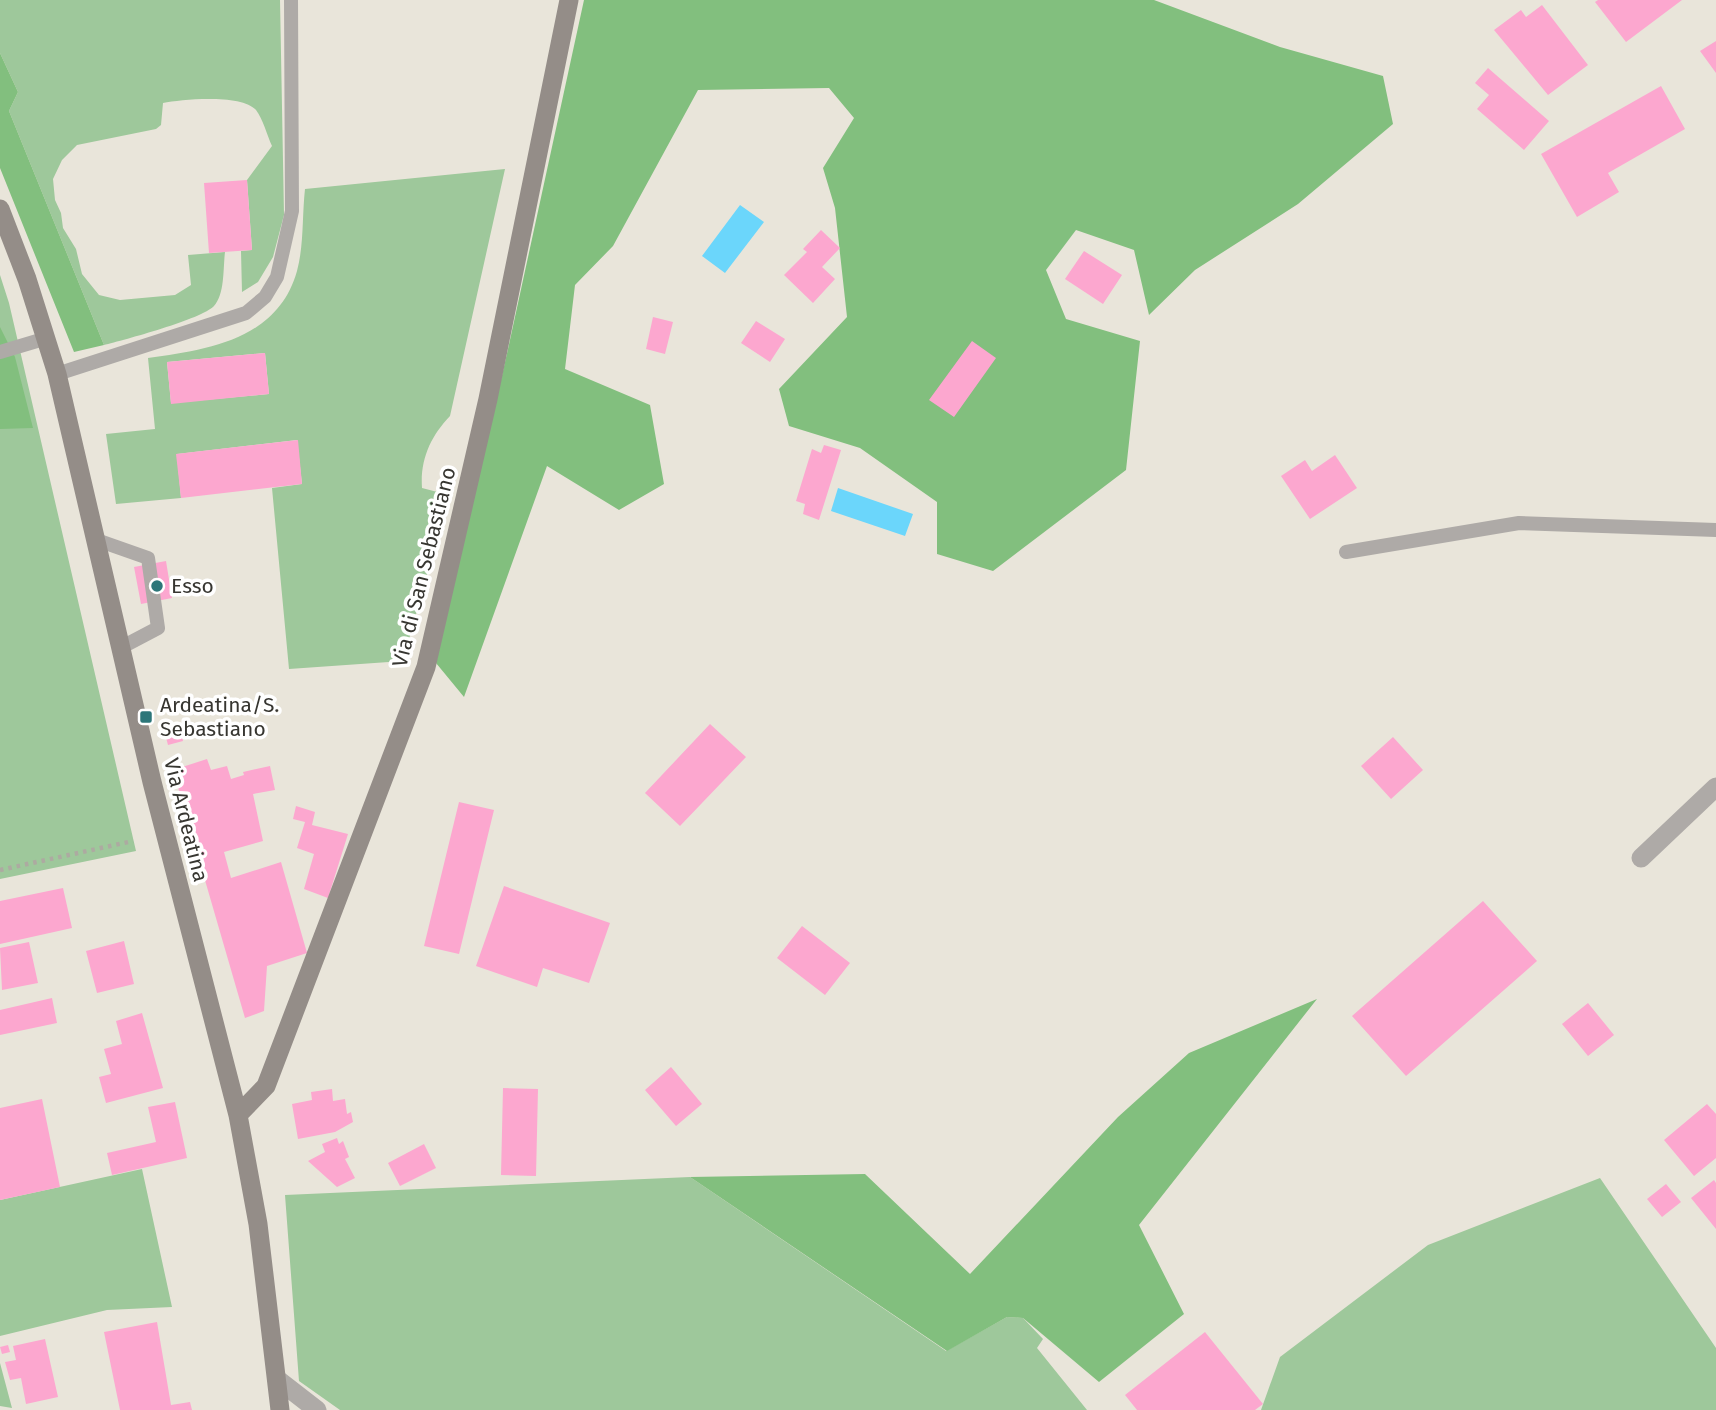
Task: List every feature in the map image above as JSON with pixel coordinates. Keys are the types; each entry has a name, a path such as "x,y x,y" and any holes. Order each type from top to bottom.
{"main road":[{"name":"Via di San Sebastiano","path":"239,1115 266,1086 426,667 488,399 569,0"},
{"name":"Via Ardeatina","path":"0,209 47,338 57,374 120,648 239,1115 258,1224 280,1410"}],"street":[{"path":"1641,859 1716,786"},
{"path":"276,1378 317,1410"}],"lane":[{"path":"57,374 246,313 265,297 277,277 292,211 291,0"},
{"path":"0,352 47,338"},
{"path":"1346,552 1519,523 1716,530"},
{"path":"94,539 148,558 158,628 120,648"}],"path":[{"path":"0,870 133,841"}],"green space":[{"path":"0,0 280,0 284,215 273,257 258,282 242,292 241,251 252,250 247,180 272,146 261,118 249,105 226,100 198,99 163,103 161,125 156,129 77,145 62,160 53,179 55,200 61,213 63,228 76,249 82,274 99,295 120,300 175,295 191,285 188,255 225,252 222,288 214,306 195,317 104,345 9,111 18,92 0,53"},
{"path":"584,0 1154,0 1280,47 1383,76 1393,124 1298,204 1195,270 1149,315 1134,250 1076,230 1046,270 1066,319 1140,341 1126,470 993,571 937,554 937,502 860,448 789,426 779,389 847,317 835,208 823,168 854,118 829,88 698,90 613,246 575,285 565,369 650,405 664,484 619,510 547,466 464,697 436,663"},
{"path":"0,53 18,92 9,111 104,345 74,352 0,168"},
{"path":"505,169 450,416 432,440 423,467 422,488 449,495 403,661 289,669 272,488 302,484 297,440 177,454 181,498 116,504 106,434 155,429 148,358 217,345 258,326 274,312 288,294 297,271 305,189","holes":["265,353 269,394 171,403 167,362"]},
{"path":"0,275 9,303 136,851 0,879"},
{"path":"0,327 15,357 33,428 0,429"},
{"path":"1317,999 1139,1225 1184,1314 1099,1382 1023,1318 1007,1317 947,1351 690,1177 865,1174 970,1274 1118,1117 1189,1053"},
{"path":"142,1169 172,1307 107,1310 0,1336 0,1200"},
{"path":"690,1177 946,1351 1007,1317 1023,1318 1043,1339 1037,1348 1087,1410 340,1410 299,1381 285,1195"},
{"path":"1600,1178 1716,1348 1716,1410 1261,1410 1280,1357 1428,1245"},
{"path":"0,1363 12,1408 0,1406"}],"water":[{"path":"740,205 764,222 725,273 702,256"},
{"path":"838,488 913,514 905,536 831,511"}],"building":[{"path":"1682,0 1626,42 1595,2"},
{"path":"1542,5 1588,65 1548,95 1494,30 1521,10 1526,17"},
{"path":"1716,41 1716,73 1700,51"},
{"path":"1488,68 1549,121 1524,150 1477,109 1489,95 1475,83"},
{"path":"1661,86 1685,129 1608,173 1619,192 1577,217 1541,154"},
{"path":"247,180 252,250 209,253 204,183"},
{"path":"821,230 840,248 822,267 835,279 813,303 784,275 807,252 803,249"},
{"path":"1084,251 1122,275 1103,304 1065,279"},
{"path":"653,317 673,322 665,354 646,349"},
{"path":"756,321 785,339 770,362 741,343"},
{"path":"972,341 996,358 954,417 929,400"},
{"path":"265,353 269,394 171,404 167,362"},
{"path":"298,440 302,484 181,498 176,454"},
{"path":"824,445 841,450 819,520 803,514 805,504 796,501 812,449 821,453"},
{"path":"1335,455 1357,488 1310,519 1281,476 1305,460 1312,471"},
{"path":"166,561 172,598 141,604 134,567"},
{"path":"178,722 183,741 168,745 163,726"},
{"path":"710,724 746,757 680,826 645,793"},
{"path":"1393,737 1423,770 1391,799 1361,766"},
{"path":"207,759 211,770 227,766 231,779 244,775 243,772 270,766 275,790 253,794 263,841 224,852 231,878 281,862 307,953 267,966 264,1011 245,1018 173,770"},
{"path":"459,802 494,810 459,954 424,946"},
{"path":"296,806 315,812 312,825 348,834 328,898 304,889 314,854 297,848 305,822 293,819"},
{"path":"504,886 610,923 589,983 543,968 537,987 476,966"},
{"path":"63,888 72,928 0,944 0,901"},
{"path":"1483,901 1537,961 1406,1076 1352,1016"},
{"path":"802,926 850,963 825,995 777,958"},
{"path":"124,941 134,984 97,993 86,951"},
{"path":"29,942 38,983 2,990 0,948"},
{"path":"52,998 57,1023 0,1035 0,1010"},
{"path":"1588,1003 1614,1035 1588,1056 1562,1024"},
{"path":"142,1013 163,1088 106,1103 99,1077 111,1074 104,1049 122,1044 116,1021"},
{"path":"671,1067 702,1104 676,1126 645,1090"},
{"path":"503,1088 538,1089 536,1176 501,1175"},
{"path":"332,1089 333,1101 345,1099 347,1114 351,1112 353,1122 335,1132 298,1139 292,1104 312,1100 311,1092"},
{"path":"42,1099 60,1187 0,1200 0,1108"},
{"path":"175,1102 187,1158 112,1175 107,1153 156,1142 148,1107"},
{"path":"1707,1104 1716,1114 1716,1158 1694,1176 1664,1140"},
{"path":"337,1138 339,1144 343,1141 349,1157 345,1159 355,1178 337,1187 308,1161 325,1152 322,1144"},
{"path":"424,1144 436,1168 400,1186 388,1163"},
{"path":"1714,1180 1716,1183 1716,1229 1691,1198"},
{"path":"1666,1184 1681,1202 1662,1217 1647,1199"},
{"path":"157,1322 171,1405 190,1402 192,1410 120,1410 104,1332"},
{"path":"1205,1332 1263,1404 1255,1410 1137,1410 1125,1395"},
{"path":"45,1339 58,1397 26,1404 21,1378 10,1380 5,1362 16,1360 13,1346"},
{"path":"8,1345 10,1352 2,1354 0,1347"}],"place":[{"name":"Esso","path":"157,586"},
{"name":"Ardeatina/S. Sebastiano","path":"146,717"}]}
